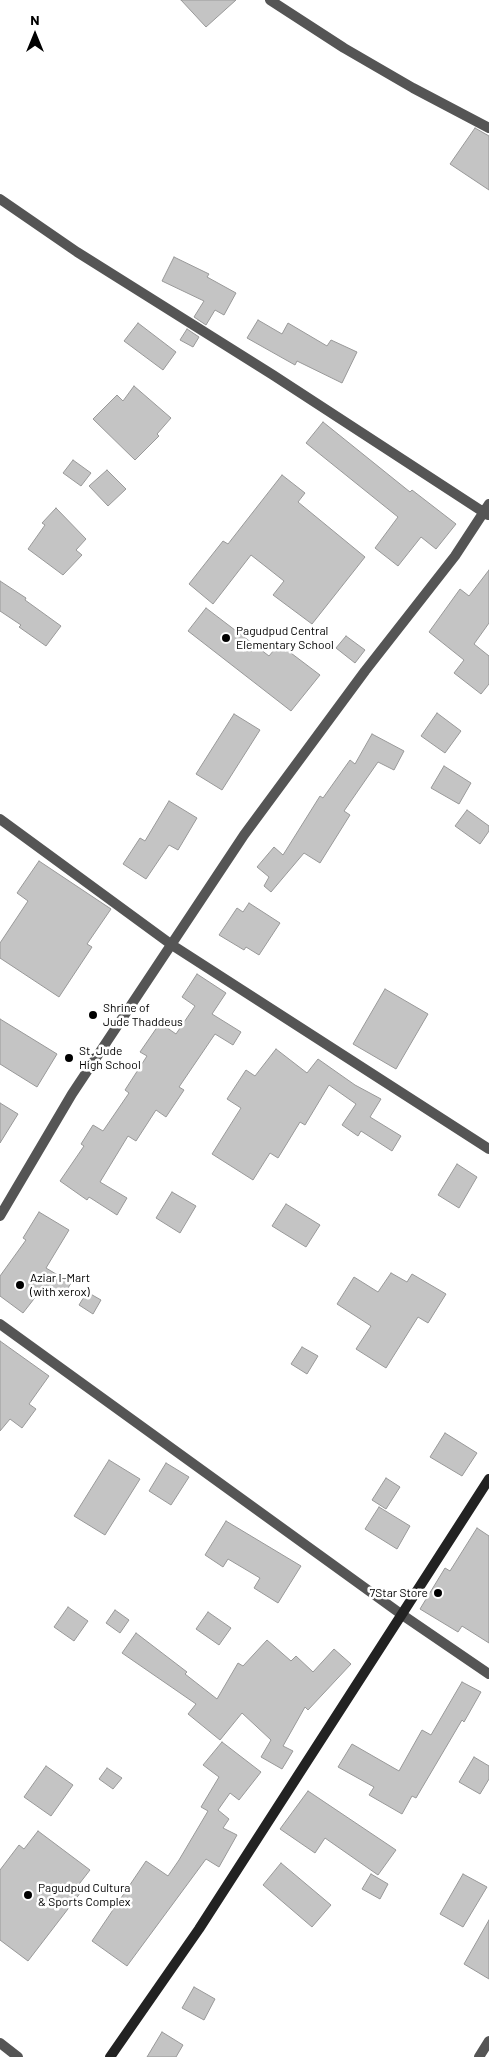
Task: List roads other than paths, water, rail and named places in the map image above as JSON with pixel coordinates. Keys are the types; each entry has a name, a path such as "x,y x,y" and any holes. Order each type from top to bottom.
{"main road":[{"path":"110,2057 199,1928 489,1479"}],"street":[{"path":"270,0 406,84 489,128"},
{"path":"0,199 77,252 487,511 244,834 72,1094 0,1216"},
{"path":"0,819 172,945 489,1149"},
{"path":"0,1324 401,1614 489,1674"},
{"path":"479,2057 489,2042"},
{"path":"0,2043 18,2057"}],"place":[{"name":"Pagudpud Central Elementary School","path":"226,638"},
{"name":"Shrine of Jude Thaddeus","path":"93,1015"},
{"name":"St. Jude High School","path":"69,1058"},
{"name":"Aziar I-Mart (with xerox)","path":"20,1285"},
{"name":"7Star Store","path":"438,1593"},
{"name":"Pagudpud Cultura & Sports Complex","path":"28,1895"}]}
